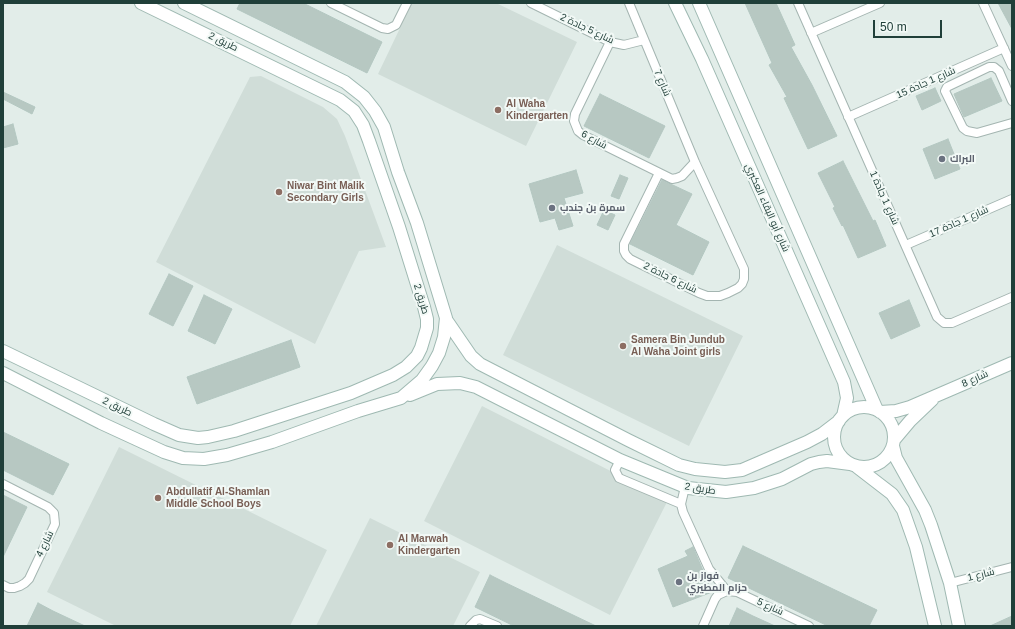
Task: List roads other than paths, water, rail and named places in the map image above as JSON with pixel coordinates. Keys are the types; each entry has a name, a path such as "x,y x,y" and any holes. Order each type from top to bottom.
{"street":[{"name":"طريق 2","path":"3,351 154,424 179,435 198,438 234,431 351,393 393,375 406,367 417,356 421,348 427,328 427,319 399,227 369,141 354,110 340,100 141,3"},
{"name":"طريق 2","path":"184,3 345,82 364,97 375,111 384,127 398,172 417,223 447,321 471,356 480,364 628,440 679,465 695,470 725,472 742,470 807,442 822,434 841,418"},
{"path":"331,3 382,28 388,29 396,25 407,3"},
{"name":"شارع 5 جادة 2","path":"531,3 610,42 624,45 644,40"},
{"name":"شارع 7","path":"629,3 695,162"},
{"path":"669,3 681,17"},
{"name":"شارع أبو البقاء العكبري","path":"675,3 702,58 844,382 847,398 841,418"},
{"name":"شارع أبو البقاء العكبري","path":"699,3 879,411"},
{"name":"شارع 1 جادة 1","path":"798,3 937,317 944,323 952,323 1012,297"},
{"path":"812,33 880,3"},
{"path":"983,3 1012,66"},
{"name":"شارع 6","path":"610,42 575,114 574,122 576,128 583,135 672,179 682,176 695,162"},
{"name":"شارع 1 جادة 15","path":"848,117 1004,48"},
{"path":"702,58 713,73 749,148 755,151 759,150 762,146"},
{"path":"1012,101 999,71 994,66 947,87 945,91 963,128 967,131 977,134 1012,124"},
{"path":"306,83 310,77 314,75 340,84 345,82"},
{"name":"شارع 6 جادة 2","path":"659,173 624,244 624,252 630,259 699,293 707,296 724,295 738,288 742,284 744,279 744,269 695,162"},
{"name":"شارع 1 جادة 17","path":"906,245 1012,198"},
{"path":"399,227 405,232 409,232 413,231 417,223"},
{"path":"413,271 413,266 416,262 420,261 423,261 431,267"},
{"name":"طريق 2","path":"401,398 413,388 432,366 439,353 447,321"},
{"name":"شارع 8","path":"879,411 896,411 937,396 1012,363"},
{"name":"طريق 2","path":"3,373 101,423 146,444 183,458 204,459 226,455 264,444 313,426 401,398 437,384 460,383 476,387 620,460 685,488 726,492 754,488 782,479 811,464 819,462 827,461 853,465"},
{"path":"506,401 503,392 510,384 515,383"},
{"path":"351,393 347,400 348,405 358,411"},
{"name":"شارع 8","path":"894,443 910,421 937,396"},
{"path":"101,423 111,422 114,418 116,413 112,404"},
{"path":"308,407 317,412 318,416 313,426"},
{"path":"935,626 916,547 903,510 892,494 840,455 834,444 834,435 841,418 849,411 856,408 864,407 879,411 887,417 891,424 894,432 896,458 928,517 950,583 959,626"},
{"path":"146,444 144,440 144,431 146,427 154,424"},
{"path":"628,440 631,443 633,451 628,458 620,460 615,470 619,478 681,504"},
{"path":"853,465 869,467 878,464 886,459 894,443"},
{"name":"شارع 4","path":"3,484 48,507 54,513 55,524 29,579 20,586 14,588 9,588 3,585"},
{"path":"685,488 681,504 683,512 709,570 727,590 722,592 715,599 703,626"},
{"name":"شارع 1","path":"950,583 1012,567"},
{"name":"شارع 5","path":"727,590 737,592 809,626"},
{"path":"470,626 476,620 480,619 497,626"}],"place":[{"name":"Al Waha Kindergarten","path":"498,110"},
{"name":"البراك","path":"942,159"},
{"name":"Niwar Bint Malik Secondary Girls","path":"279,192"},
{"name":"سمرة بن جندب","path":"552,208"},
{"name":"Samera Bin Jundub Al Waha Joint girls","path":"623,346"},
{"name":"Abdullatif Al-Shamlan Middle School Boys","path":"158,498"},
{"name":"Al Marwah Kindergarten","path":"390,545"},
{"name":"فواز بن حزام المطيري","path":"679,582"}]}
